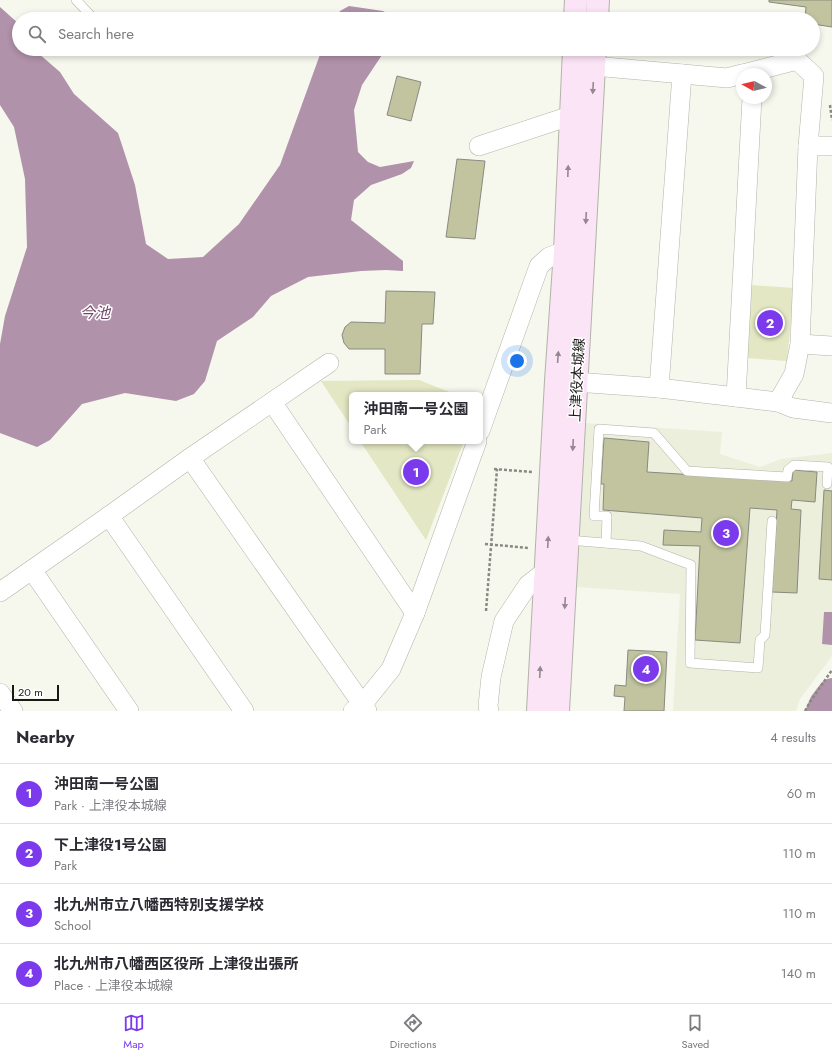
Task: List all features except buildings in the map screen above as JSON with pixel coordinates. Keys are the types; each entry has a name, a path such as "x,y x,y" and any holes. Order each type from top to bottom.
{"street":[{"path":"575,12 576,0"},
{"path":"597,12 598,0"},
{"name":"上津役本城線","path":"574,56 570,116 575,252"},
{"path":"595,58 682,74 727,78 736,76"},
{"name":"上津役本城線","path":"558,711 556,572 566,381 575,252 595,58"},
{"path":"769,68 797,60 814,76 808,146 800,344 794,374 778,402"},
{"path":"659,388 682,74"},
{"path":"736,397 752,104"},
{"path":"479,146 570,116"},
{"path":"808,146 832,146"},
{"path":"483,423 539,266 549,257 575,252"},
{"path":"800,344 832,346"},
{"path":"0,592 190,458 330,363"},
{"path":"566,381 659,388 778,402 793,408 832,413"},
{"name":"上津役本城線","path":"538,711 556,572 568,540 566,381"},
{"path":"272,402 415,613"},
{"path":"190,458 361,709 391,669 415,613 476,444"},
{"path":"109,516 244,711"},
{"path":"32,570 129,711"},
{"path":"490,711 488,706 491,677 504,622 528,585 556,572"},
{"path":"0,693 13,711"}],"lane":[{"path":"76,0 87,12"},
{"path":"606,544 607,516 594,516 599,430 654,433 687,471 788,477 788,470 794,465 828,467 827,484"},
{"path":"568,540 641,546 692,565 690,663 758,668 760,640 765,635 772,521"}],"path":[{"path":"486,610 495,469 538,472"},
{"path":"485,544 534,548"},
{"path":"805,711 832,670"}],"shaded area":[{"path":"585,423 722,432 720,454 760,467 781,459 832,453 832,656 800,699 796,711 673,711 680,594 576,587"}],"green space":[{"path":"751,285 794,288 787,361 746,358"},
{"path":"419,380 449,392 349,392 349,423 321,381"},
{"path":"362,444 463,444 426,540"}],"water":[{"path":"349,6 385,12 340,12"},
{"name":"今池","path":"0,7 12,18 12,56 41,56 60,72 74,94 118,133 135,185 146,244 168,259 203,257 239,224 280,165 319,56 381,56 362,85 354,110 358,152 368,162 380,167 414,161 411,168 402,174 371,185 354,200 351,220 403,261 403,271 361,271 308,277 271,296 253,317 217,341 205,381 194,394 176,401 125,393 82,404 50,440 37,447 0,433 0,344 5,316 27,247 25,179 14,127 0,105"},
{"path":"824,612 832,612 832,645 822,644"}],"waterway":[{"path":"820,711 823,704 832,692"}],"place":[{"name":"下上津役1号公園","path":"770,323"},
{"name":"沖田南一号公園","path":"416,472"},
{"name":"北九州市立八幡西特別支援学校","path":"726,533"},
{"name":"北九州市八幡西区役所 上津役出張所","path":"646,669"}]}
